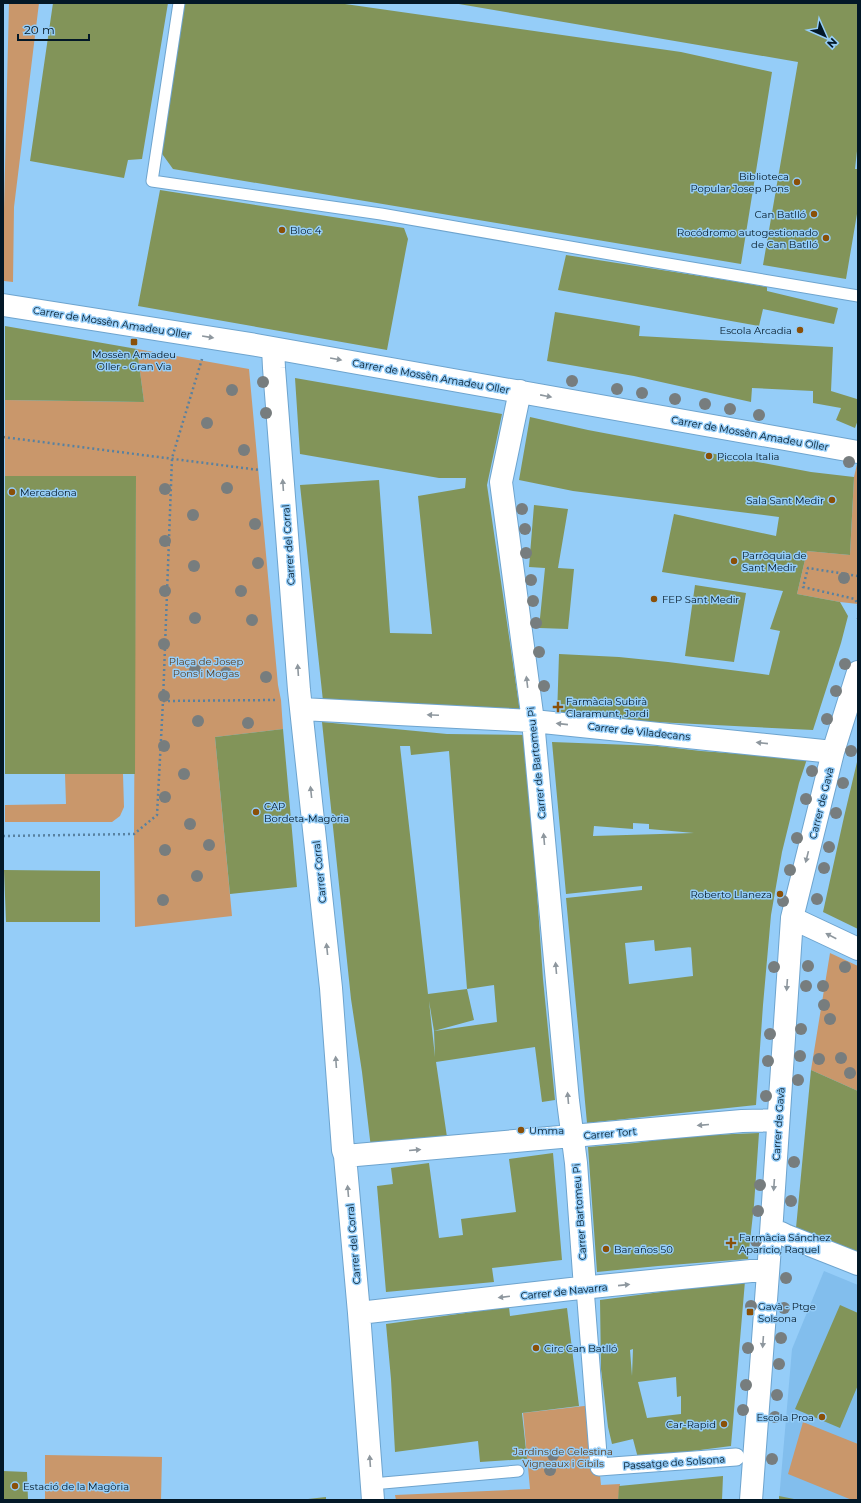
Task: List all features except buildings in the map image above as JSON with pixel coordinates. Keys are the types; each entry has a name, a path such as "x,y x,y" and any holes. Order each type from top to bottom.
{"street":[{"name":"Carrer de Mossèn Amadeu Oller","path":"3,305 274,348 858,452"},
{"name":"Carrer del Corral","path":"274,348 275,381 301,709"},
{"name":"Carrer de Bartomeu Pi","path":"520,391 502,482 533,721 572,1136"},
{"name":"Carrer de Gavà","path":"751,1500 792,918 833,752 850,725 858,672"},
{"name":"Carrer de Viladecans","path":"301,709 533,721 833,752"},
{"name":"Carrer Corral","path":"301,709 331,988"},
{"path":"792,918 858,949"},
{"name":"Carrer del Corral","path":"331,988 343,1150 345,1156 359,1313 372,1492"},
{"name":"Carrer Tort","path":"345,1156 742,1121 778,1120"},
{"name":"Carrer Bartomeu Pi","path":"572,1136 576,1163 585,1288"},
{"path":"771,1232 781,1233 858,1264"},
{"name":"Carrer de Navarra","path":"359,1313 585,1288 751,1271 768,1271"},
{"name":"Passatge de Solsona","path":"585,1288 599,1467 736,1457"}],"lane":[{"path":"179,3 152,181 381,214 858,296"},
{"path":"372,1492 518,1471"}],"path":[{"path":"3,836 134,834 157,815 163,701 172,458 203,356"},
{"path":"3,437 263,470"},
{"path":"858,576 808,568 803,587 855,599 858,605"},
{"path":"163,701 281,700"}],"shaded area":[{"name":"Escola Proa","path":"824,1271 858,1285 858,1500 779,1500 792,1349"}],"green space":[{"path":"9,3 39,3 14,207 13,282 4,281 4,209"},
{"name":"Plaça de Josep Pons i Mogas","path":"137,349 249,369 283,729 215,737 232,916 135,927 134,834 136,476 5,476 5,400 144,402"},
{"path":"857,464 858,604 797,594 807,551 850,555 854,477"},
{"path":"65,774 123,774 124,807 120,816 112,822 5,822 5,805 66,804"},
{"path":"830,953 858,966 858,1091 811,1070"},
{"name":"Jardins de Celestina Vigneaux i Cibils","path":"593,1405 601,1485 620,1484 618,1500 396,1500 395,1495 530,1489 523,1413"},
{"path":"803,1422 858,1444 858,1500 852,1500 788,1474"},
{"path":"45,1455 162,1457 161,1500 45,1500"}],"place":[{"name":"Biblioteca Popular Josep Pons","path":"797,182"},
{"name":"Can Batlló","path":"814,214"},
{"name":"Bloc 4","path":"282,230"},
{"name":"Rocódromo autogestionado de Can Batlló","path":"826,238"},
{"name":"Escola Arcadia","path":"800,330"},
{"name":"Mossèn Amadeu Oller - Gran Via","path":"134,342"},
{"name":"Piccola Italia","path":"709,456"},
{"name":"Mercadona","path":"12,492"},
{"name":"Sala Sant Medir","path":"832,500"},
{"name":"Parròquia de Sant Medir","path":"734,561"},
{"name":"FEP Sant Medir","path":"654,599"},
{"name":"Farmàcia Subirà Claramunt, Jordi","path":"558,707"},
{"name":"CAP Bordeta-Magòria","path":"256,812"},
{"name":"Roberto Llaneza","path":"780,894"},
{"name":"Umma","path":"521,1130"},
{"name":"Farmàcia Sánchez Aparicio, Raquel","path":"731,1243"},
{"name":"Bar años 50","path":"606,1249"},
{"name":"Gavà - Ptge Solsona","path":"750,1312"},
{"name":"Circ Can Batlló","path":"536,1348"},
{"name":"Escola Proa","path":"822,1417"},
{"name":"Car-Rapid","path":"724,1424"},
{"name":"Estació de la Magòria","path":"15,1486"}]}
